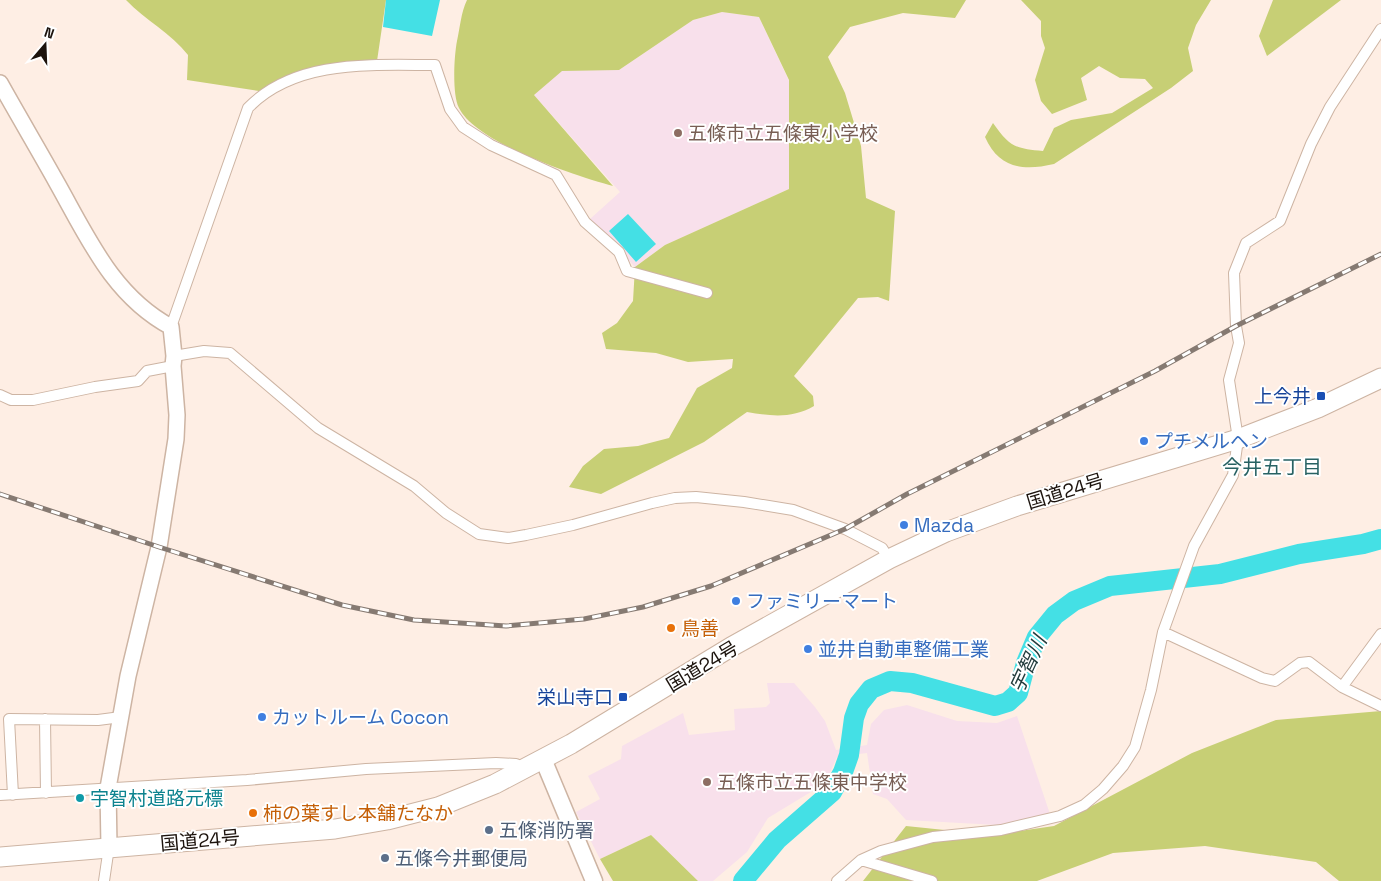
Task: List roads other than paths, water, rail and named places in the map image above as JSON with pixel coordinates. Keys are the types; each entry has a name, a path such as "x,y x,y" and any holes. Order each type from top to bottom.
{"highway":[{"name":"国道24号","path":"0,857 336,829 387,820 438,807 495,784 543,759 731,648 889,559 946,532 1017,506 1238,439 1318,408 1381,378"}],"main road":[{"path":"543,759 589,878"}],"street":[{"path":"837,881 861,860 881,851 933,837 1001,830 1060,816 1084,805 1103,789 1123,766 1135,747 1151,690 1163,632 1194,546 1233,475 1238,439 1229,380 1239,343 1236,326 1234,274 1246,243 1280,221 1311,144 1326,114 1381,29"},
{"path":"104,881 109,847 108,788 128,676 158,547 176,439 177,415 171,327 248,108 260,96 280,84 300,76 321,71 377,65 435,65 450,109 463,127 491,145 556,175 585,222 619,252 627,271 707,293"},
{"path":"0,84 100,259 123,290 152,317 171,327"},
{"path":"0,395 11,400 33,400 95,387 138,381 147,371 204,351 230,353 318,428 414,486 446,513 479,534 508,538 573,525 675,498 696,498 744,502 793,510 845,530 882,548 889,559"},
{"path":"1163,632 1262,678 1275,681 1300,663 1309,662 1342,687 1381,706"},
{"path":"1342,687 1381,634"},
{"path":"13,795 9,719 98,720 121,717"},
{"path":"45,719 46,793"},
{"path":"0,795 247,780 366,769 496,763 516,764 526,768"},
{"path":"861,860 932,881"}],"water":[{"path":"386,0 440,0 432,36 383,27"},
{"path":"628,214 656,244 636,262 609,231"}],"waterway":[{"name":"宇智川","path":"743,881 777,840 832,792 843,772 849,755 854,718 859,704 871,689 890,681 912,683 995,706 1008,702 1018,693 1026,663 1037,637 1055,615 1074,601 1110,586 1220,574 1299,554 1363,544 1381,539"}],"railway":[{"path":"0,494 342,605 414,620 506,626 584,619 643,607 711,586 845,529 907,494 1155,371 1236,326 1381,254"}],"place":[{"name":"五條市立五條東小学校","path":"678,133"},
{"name":"上今井","path":"1321,396"},
{"name":"プチメルヘン","path":"1144,441"},
{"name":"Mazda","path":"904,525"},
{"name":"ファミリーマート","path":"736,601"},
{"name":"鳥善","path":"671,628"},
{"name":"並井自動車整備工業","path":"808,649"},
{"name":"栄山寺口","path":"623,697"},
{"name":"カットルーム Cocon","path":"262,717"},
{"name":"五條市立五條東中学校","path":"707,782"},
{"name":"宇智村道路元標","path":"80,798"},
{"name":"柿の葉すし本舗たなか","path":"253,813"},
{"name":"五條消防署","path":"489,830"},
{"name":"五條今井郵便局","path":"385,858"}],"district":[{"name":"今井五丁目","path":"1272,467"}]}
